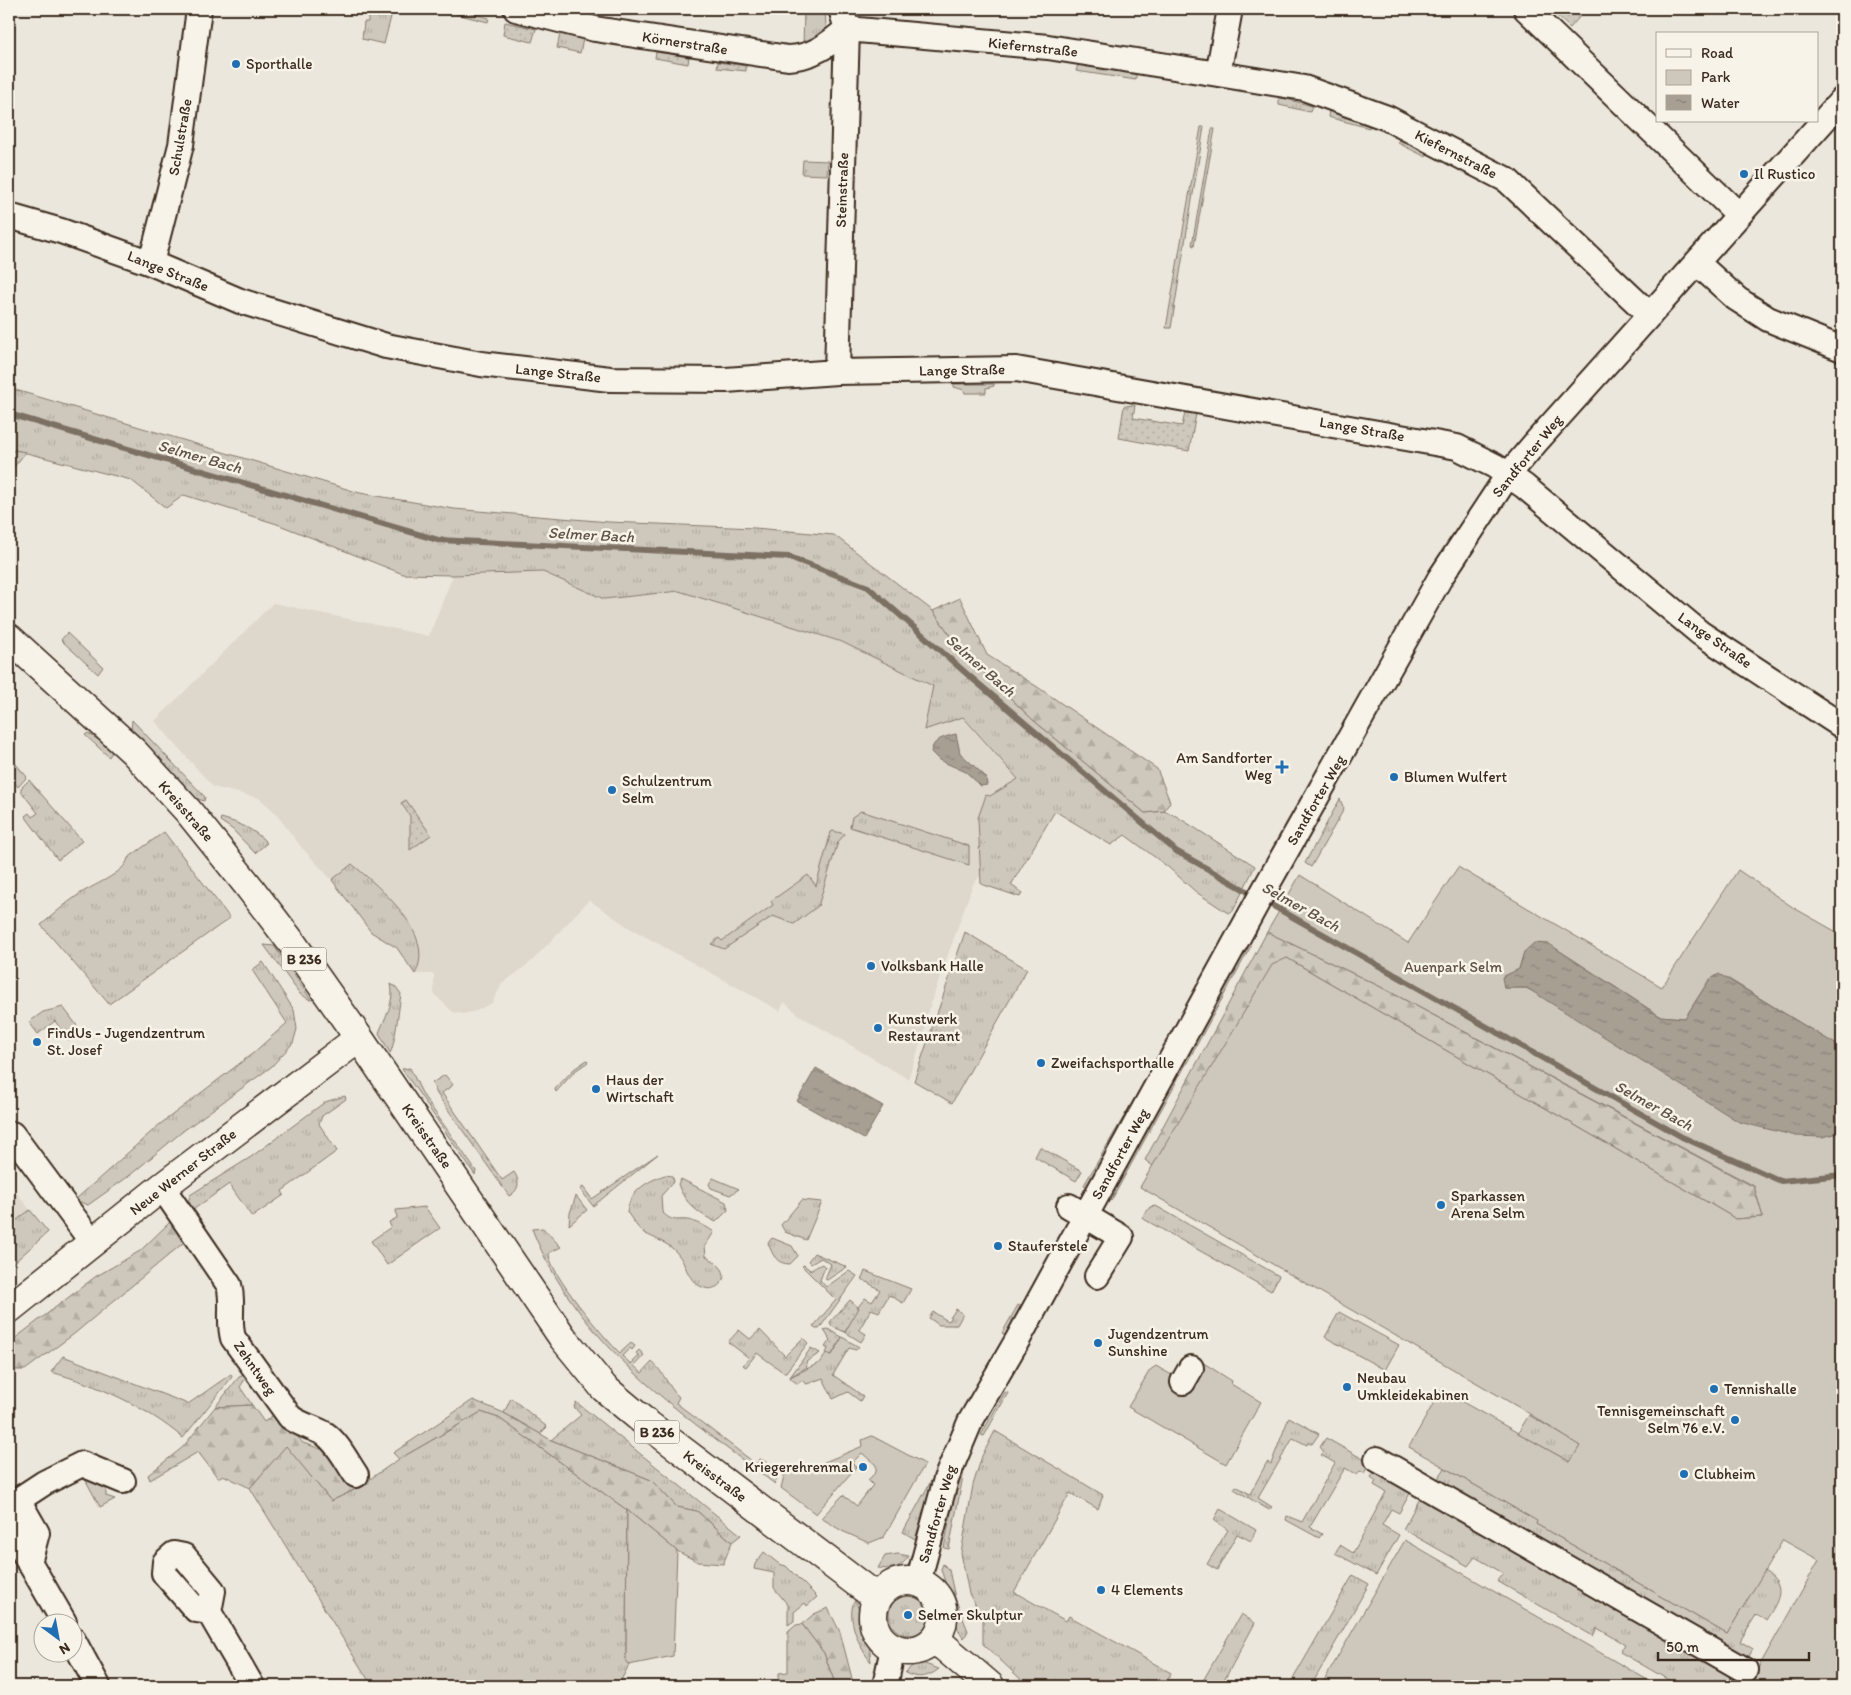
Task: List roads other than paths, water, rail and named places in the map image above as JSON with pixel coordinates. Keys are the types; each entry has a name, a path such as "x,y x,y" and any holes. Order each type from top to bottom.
{"main road":[{"name":"Kreisstraße","path":"9,638 134,752 188,811 292,943 359,1038 563,1338 604,1388 646,1423 877,1598"},
{"name":"Neue Werner Straße","path":"9,1309 162,1187 359,1038"},
{"path":"906,1580 918,1582 934,1592 943,1610 940,1630 935,1639 926,1646 916,1650 904,1651 893,1648 880,1637 873,1621 873,1609 877,1598 884,1589 894,1583 906,1580"},
{"path":"935,1639 990,1686"}],"street":[{"name":"Schulstraße","path":"151,263 181,145 198,9"},
{"name":"Körnerstraße","path":"516,9 595,29 788,58 804,57 821,50 844,19"},
{"path":"1218,74 1230,9"},
{"path":"1526,9 1738,215"},
{"name":"Kiefernstraße","path":"844,19 1048,47 1304,88 1387,118 1507,180 1650,315"},
{"name":"Steinstraße","path":"837,372 844,19"},
{"name":"Sandforter Weg","path":"918,1582 946,1479 960,1442 1077,1211 1249,918 1440,578 1508,475 1842,100"},
{"name":"Lange Straße","path":"9,216 60,231 151,263 240,300 377,343 481,364 610,379 726,380 837,372 1016,369 1457,447 1508,475 1700,633 1842,726"},
{"path":"1697,263 1737,299 1768,319 1842,349"},
{"path":"12,1134 92,1242"},
{"name":"Zehntweg","path":"162,1187 229,1285 232,1297 230,1325 234,1338 290,1417 301,1426 325,1434 334,1443 356,1475"},
{"path":"1077,1211 1120,1237 1097,1276"},
{"path":"1377,1459 1745,1670"},
{"path":"29,1563 38,1533 13,1508 44,1483 82,1464 123,1481"},
{"path":"9,1527 58,1612"},
{"path":"209,1612 252,1686"},
{"path":"885,1686 893,1648"},
{"path":"82,1656 98,1686"}],"water":[{"path":"956,734 960,753 986,777 987,785 981,786 966,772 939,760 931,752 937,741"},
{"path":"1534,943 1549,944 1659,1016 1685,1018 1709,980 1719,974 1842,1048 1842,1132 1822,1137 1796,1136 1739,1122 1527,988 1504,988 1502,977 1519,969 1524,952"},
{"path":"816,1068 883,1106 864,1139 797,1101"}],"waterway":[{"name":"Selmer Bach","path":"9,414 438,540 789,557 868,587 967,674 1176,851 1682,1137 1781,1181 1842,1175"}],"place":[{"name":"Sporthalle","path":"236,64"},
{"name":"Il Rustico","path":"1744,174"},
{"name":"Am Sandforter Weg","path":"1282,767"},
{"name":"Blumen Wulfert","path":"1394,777"},
{"name":"Schulzentrum Selm","path":"612,790"},
{"name":"Volksbank Halle","path":"871,966"},
{"name":"Kunstwerk Restaurant","path":"878,1028"},
{"name":"FindUs - Jugendzentrum St. Josef","path":"37,1042"},
{"name":"Zweifachsporthalle","path":"1041,1063"},
{"name":"Haus der Wirtschaft","path":"596,1089"},
{"name":"Sparkassen Arena Selm","path":"1441,1205"},
{"name":"Stauferstele","path":"998,1246"},
{"name":"Jugendzentrum Sunshine","path":"1098,1343"},
{"name":"Neubau Umkleidekabinen","path":"1347,1387"},
{"name":"Tennishalle","path":"1714,1389"},
{"name":"Tennisgemeinschaft Selm 76 e.V.","path":"1735,1420"},
{"name":"Kriegerehrenmal","path":"863,1467"},
{"name":"Clubheim","path":"1684,1474"},
{"name":"4 Elements","path":"1101,1590"},
{"name":"Selmer Skulptur","path":"908,1615"}],"park label":[{"name":"Auenpark Selm","path":"1453,967"}]}
